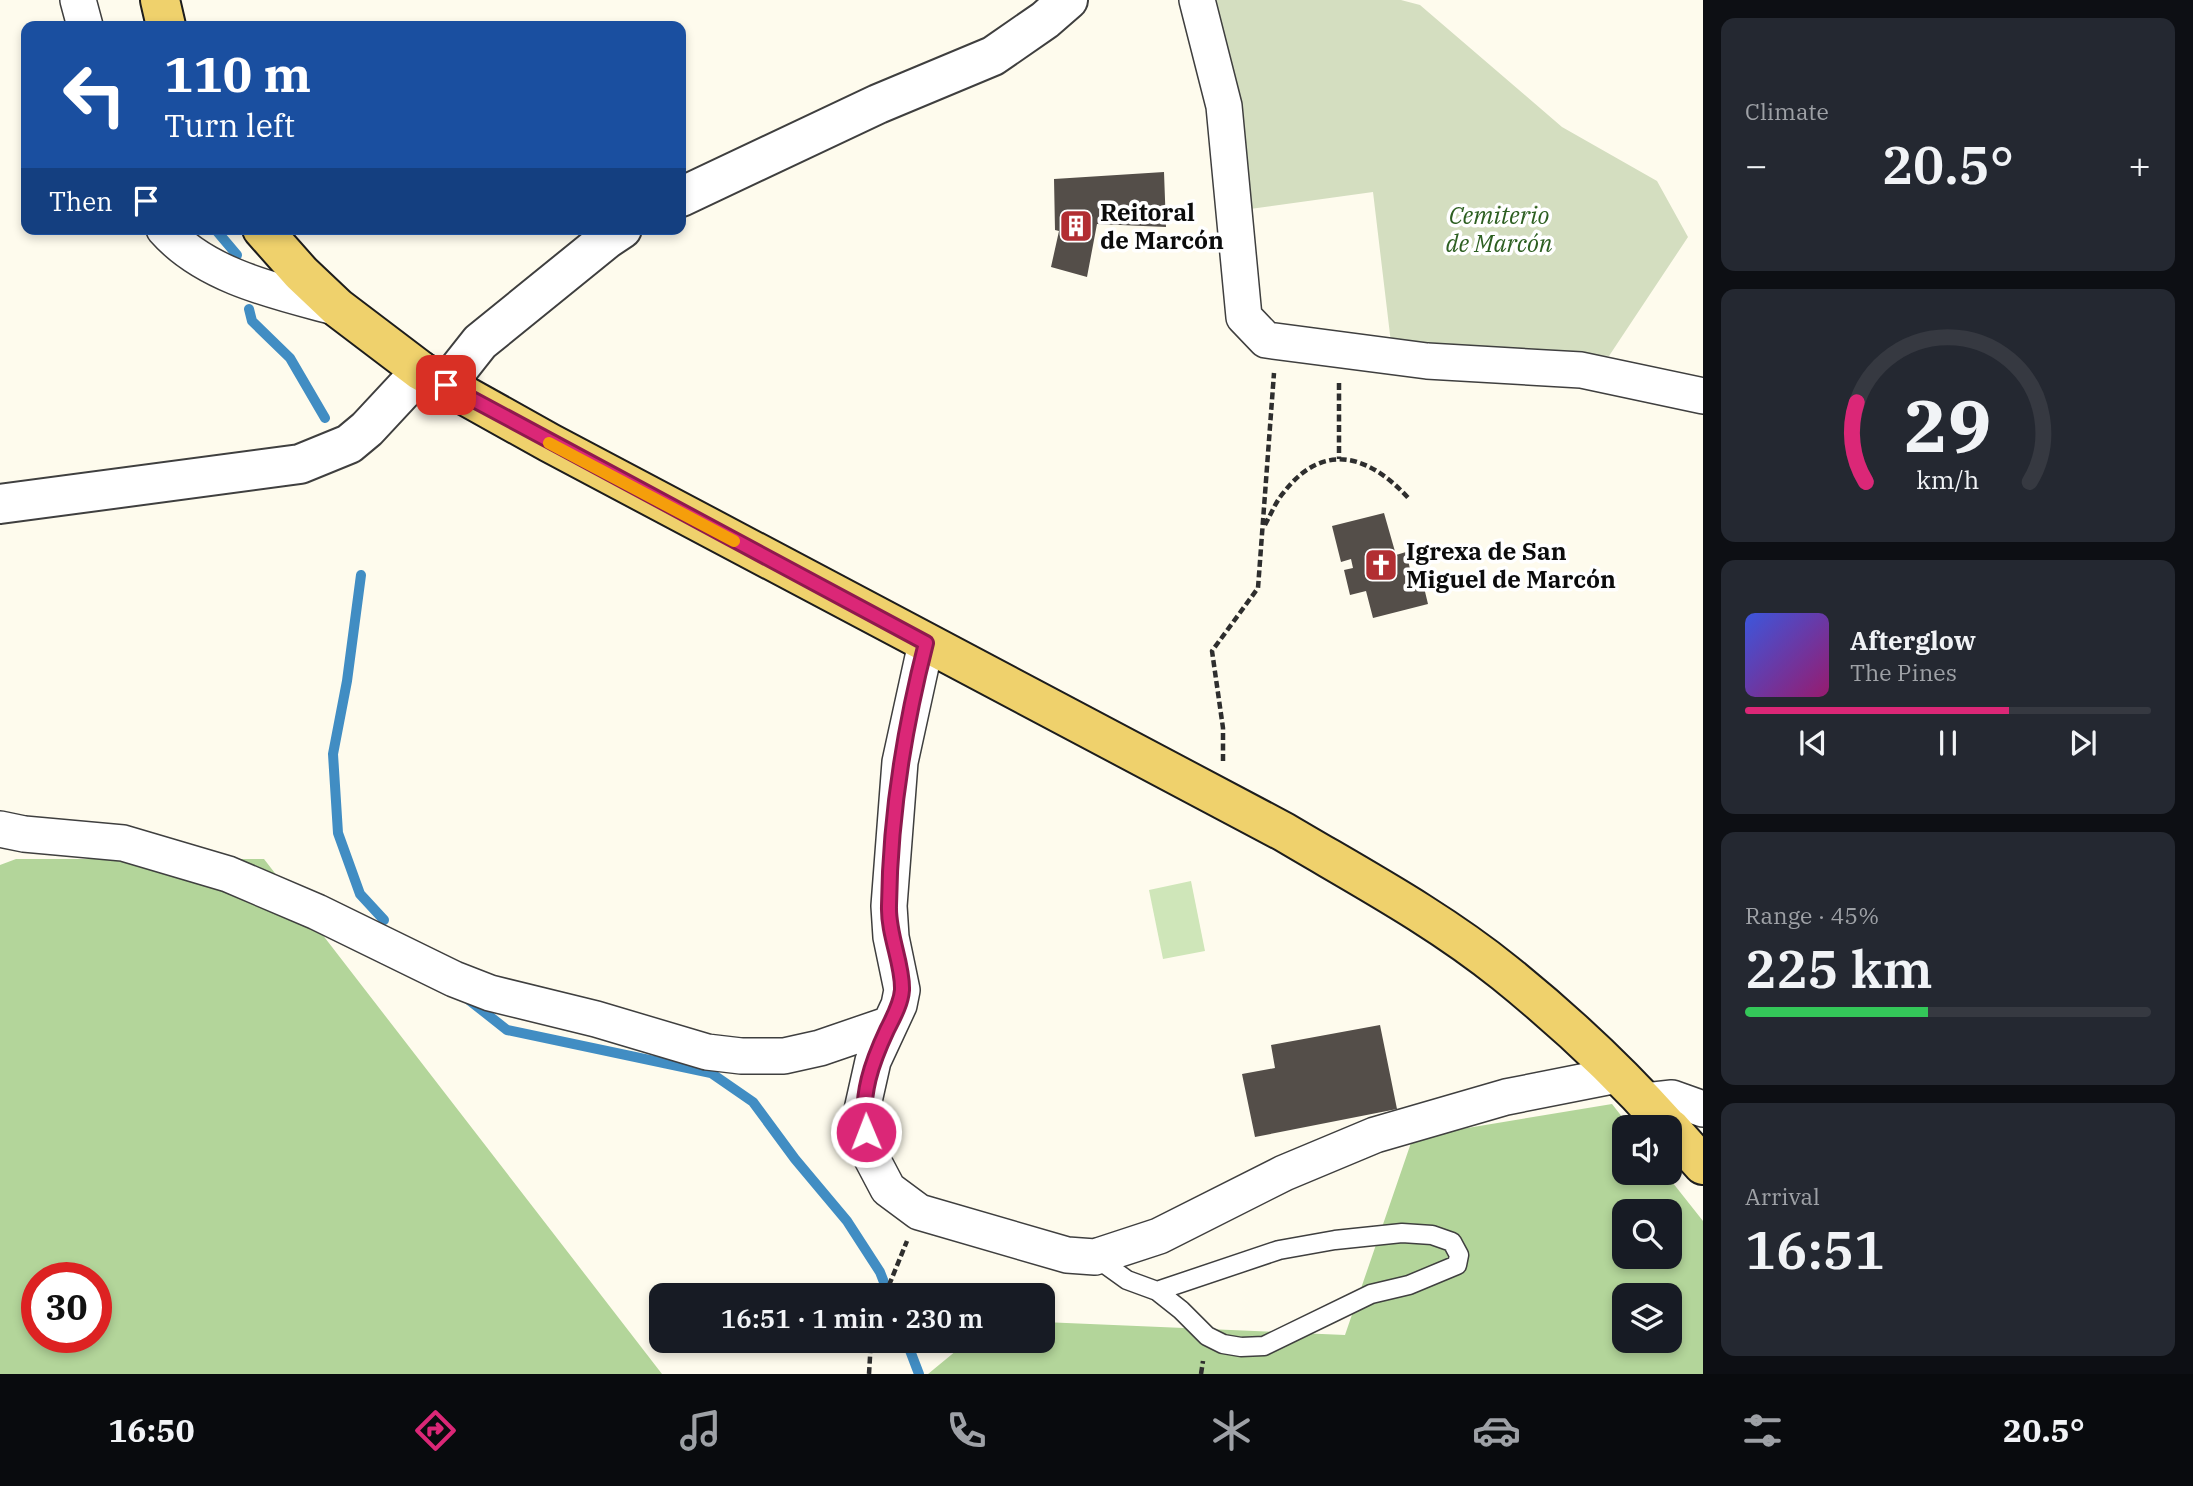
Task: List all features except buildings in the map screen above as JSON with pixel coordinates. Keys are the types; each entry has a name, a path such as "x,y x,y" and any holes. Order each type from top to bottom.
{"main road":[{"path":"160,0 165,21"},
{"path":"267,235 301,273 338,308 433,378 1284,832 1385,892 1504,972 1657,1115"},
{"path":"1682,1142 1703,1166"}],"street":[{"path":"78,0 84,21"},
{"path":"686,195 878,104 993,56 1045,20 1068,0"},
{"path":"1197,0 1224,106 1244,317 1266,340 1427,361 1581,370 1703,396"},
{"path":"170,235 176,242 218,268 276,291 338,308"},
{"path":"0,504 300,464 349,444 613,235"},
{"path":"926,643 900,762 889,906 891,937 902,990 873,1061 862,1110 869,1153 888,1189 919,1212 1067,1255 1095,1256 1159,1237 1284,1173 1376,1135 1506,1097 1617,1075"},
{"path":"0,829 24,834 122,843 228,874 317,912 454,979 490,993 596,1019 708,1052 741,1056 784,1056 820,1048 890,1024"},
{"path":"1663,1115 1672,1098 1703,1109"}],"lane":[{"path":"1095,1256 1127,1280 1157,1291 1207,1336 1223,1344 1241,1347 1264,1346 1371,1294 1409,1285 1457,1265 1459,1255 1452,1242 1432,1235 1402,1233 1335,1240 1279,1250 1157,1291"}],"path":[{"path":"1223,774 1223,728 1212,651 1258,588 1277,341"},
{"path":"1339,349 1339,459"},
{"path":"1263,529 1283,493 1300,475 1322,461 1348,458 1371,466 1392,480 1410,500"},
{"path":"890,1283 919,1212"},
{"path":"869,1374 871,1353"}],"green space":[{"name":"Cemiterio de Marcón","path":"1216,0 1401,0 1420,5 1562,127 1657,181 1688,237 1609,356 1391,343 1373,192 1250,209"},
{"path":"16,859 264,859 662,1374 0,1374 0,865"},
{"path":"1191,881 1205,951 1163,959 1149,890"},
{"path":"1612,1104 1621,1115 1612,1115 1612,1185 1674,1185 1703,1221 1703,1374 928,1374 953,1353 1055,1353 1055,1323 1345,1335 1413,1137"}],"waterway":[{"path":"220,235 237,255"},
{"path":"249,309 252,321 290,358 325,418"},
{"path":"361,575 347,681 333,754 338,833 360,894 384,920"},
{"path":"469,1000 507,1030 711,1073 753,1102 795,1159 847,1221 884,1283"},
{"path":"911,1353 919,1374"}],"slow traffic":[{"path":"549,443 734,541"}],"place":[{"name":"Reitoral de Marcón","path":"1076,226"},
{"name":"Igrexa de San Miguel de Marcón","path":"1381,565"}],"route":[{"path":"446,385 926,643 913,692 900,762 889,906 891,937 899,965 902,990 899,1005 873,1061 862,1110 866,1132"}]}
